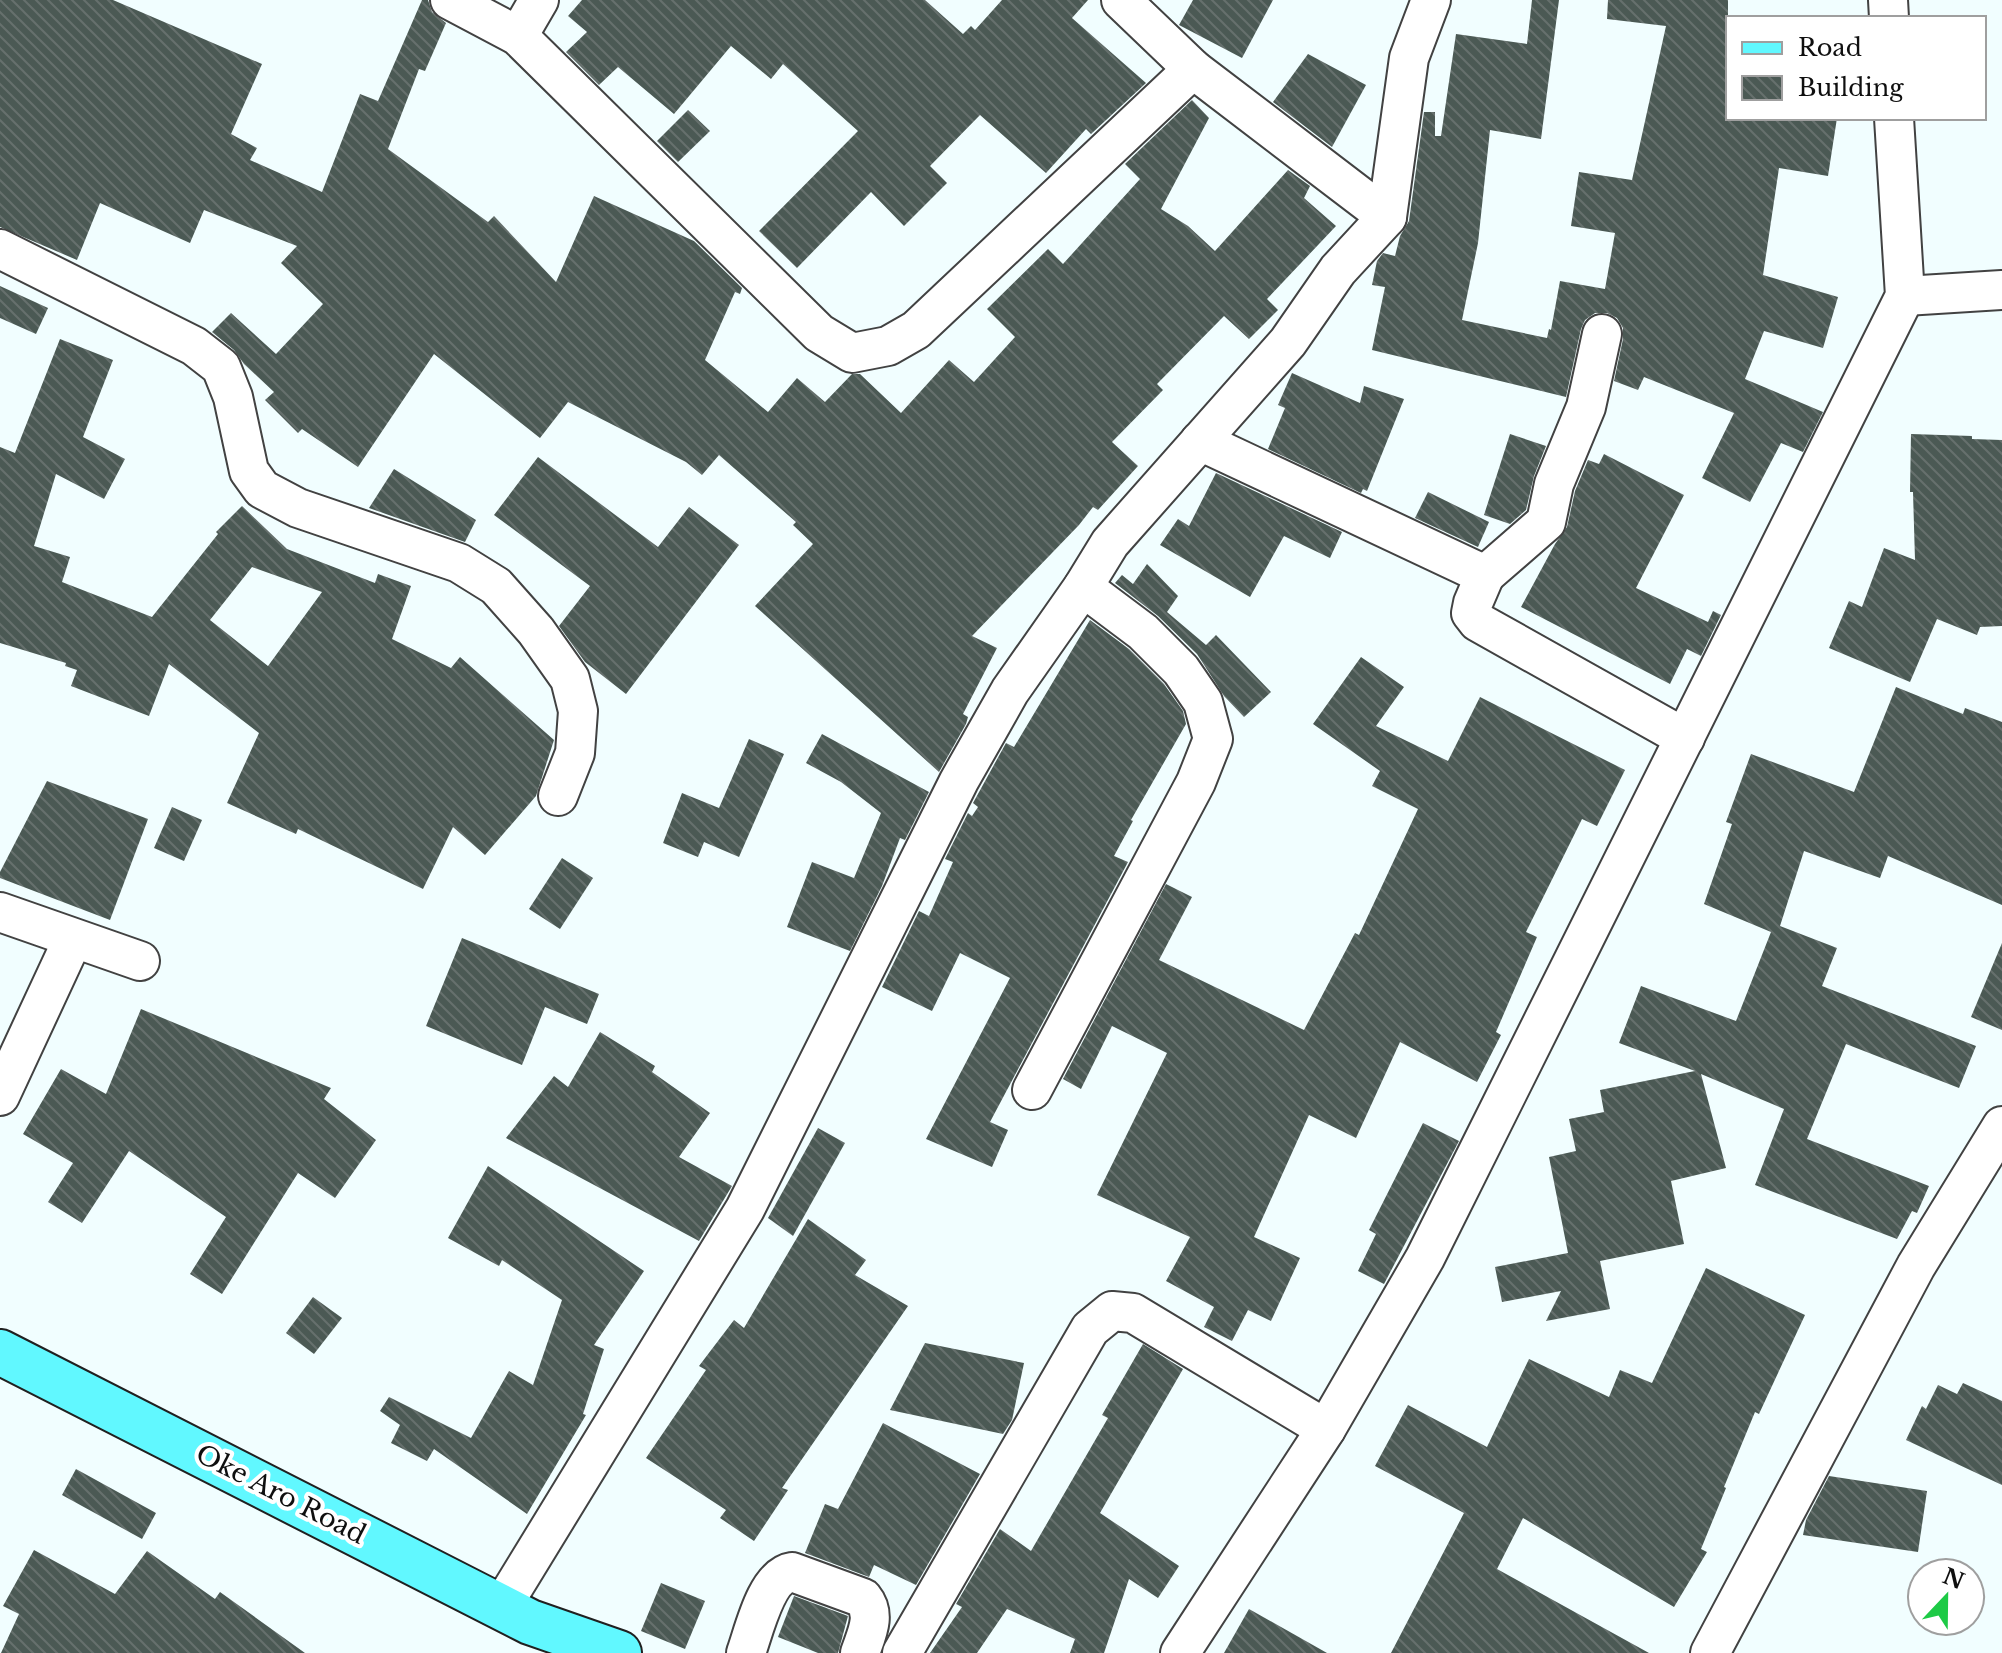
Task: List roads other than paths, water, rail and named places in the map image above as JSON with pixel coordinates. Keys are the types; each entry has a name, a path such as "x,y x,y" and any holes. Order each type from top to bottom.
{"main road":[{"name":"Oke Aro Road","path":"0,1352 515,1627 619,1653"}],"street":[{"path":"450,0 518,36 819,333 852,353 888,346 916,330 1193,69"},
{"path":"518,36 539,0"},
{"path":"1121,0 1193,69 1387,217"},
{"path":"515,1627 745,1209 959,781 1010,691 1110,543 1288,342 1338,270 1387,217 1409,58 1431,0"},
{"path":"1180,1653 1326,1429 1425,1258 1905,296 1894,120"},
{"path":"0,249 194,346 221,367 233,397 249,471 262,489 298,508 459,563 496,586 536,631 570,679 578,711 575,753 558,796"},
{"path":"1905,296 2002,290"},
{"path":"1602,334 1586,407 1554,484 1546,522 1485,575 1471,613 1478,622 1685,738"},
{"path":"1200,441 1485,575"},
{"path":"1032,1090 1196,782 1213,739 1203,702 1181,670 1143,632 1083,587"},
{"path":"0,912 140,961"},
{"path":"0,1096 73,939"},
{"path":"1710,1653 1916,1266 2002,1126"},
{"path":"902,1653 1090,1329 1112,1311 1133,1313 1326,1429"},
{"path":"750,1652 772,1586 781,1576 792,1572 863,1598 868,1603 870,1623 860,1653"}]}
